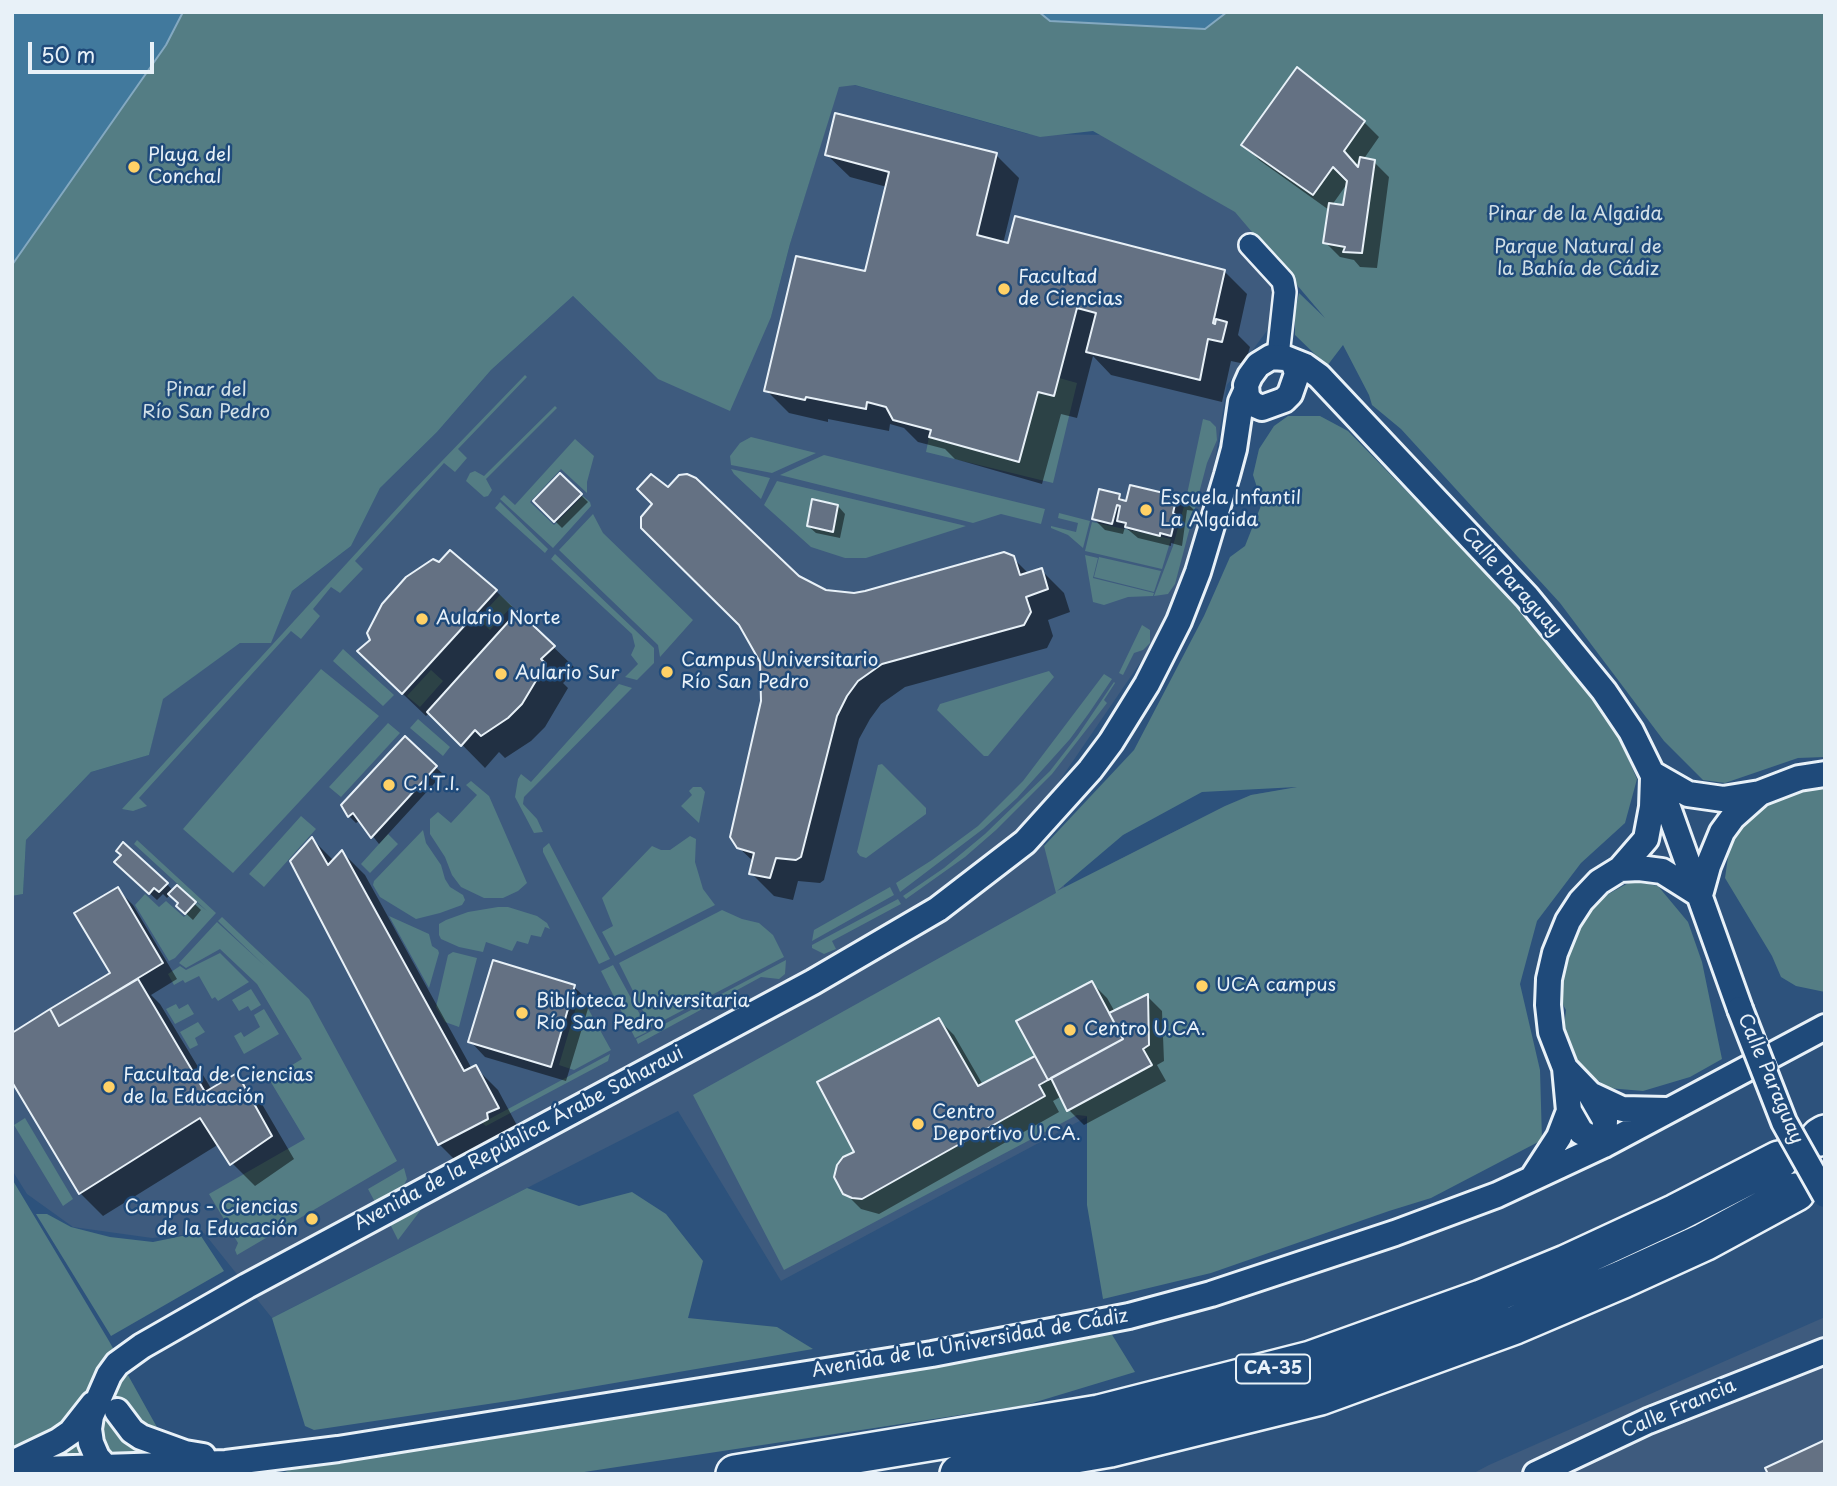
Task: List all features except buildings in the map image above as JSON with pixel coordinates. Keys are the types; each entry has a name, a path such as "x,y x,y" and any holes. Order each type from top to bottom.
{"highway":[{"name":"CA-35","path":"735,1474 1099,1414 1311,1360 1481,1299 1566,1264 1676,1213 1779,1160"},
{"name":"CA-35","path":"959,1474 1110,1448 1320,1396 1516,1325 1810,1193"}],"street":[{"path":"1250,245 1283,281 1286,359 1297,374 1290,394 1284,400 1254,400 1250,376 1258,365 1265,359 1286,359 1305,366 1319,376 1347,407"},
{"path":"1290,394 1319,397 1347,407"},
{"name":"Avenida de la República Árabe Saharaui","path":"12,1463 58,1441 108,1403 109,1375 117,1364 156,1336 813,982 939,909 1025,842 1083,778 1111,741 1162,658 1180,621 1198,572 1234,449 1254,400"},
{"name":"Calle Paraguay","path":"1347,407 1527,597 1584,664 1631,731 1667,802 1740,1009 1810,1193"},
{"path":"1565,1068 1590,1094 1605,1120 1604,1145 1581,1132 1569,1111 1565,1068 1551,1032 1549,979 1555,953 1568,922 1581,901 1599,882 1620,869 1646,839 1652,807 1653,774 1688,794 1723,799 1760,793 1799,778 1825,774"},
{"path":"1620,869 1662,871 1700,895 1710,859 1722,832 1733,817 1760,793"},
{"name":"Avenida de la Universidad de Cádiz","path":"12,1469 226,1463 352,1447 904,1359 1082,1327 1211,1294 1395,1233 1497,1195 1604,1145 1825,1027"},
{"path":"1590,1094 1622,1109 1671,1110"},
{"path":"1533,1177 1559,1137 1569,1111"},
{"path":"1814,1355 1825,1332"},
{"name":"Calle Francia","path":"1536,1474 1648,1421 1814,1355"},
{"path":"108,1403 132,1431 157,1444 211,1458 266,1458"},
{"path":"104,1466 115,1456 121,1436 108,1403"}],"shaded area":[{"path":"12,12 183,12 166,45 12,265"},
{"path":"1039,12 1227,12 1205,29 1050,21"},
{"name":"Campus Universitario Río San Pedro","path":"1313,33 1302,283 1227,385 1213,473 1188,558 1153,644 1032,821 1065,888 1251,795 1306,786 1087,1117 781,1281 678,1111 272,1318 204,1233 152,1238 73,1227 27,1194 12,1170 12,896 23,894 26,840 91,772 149,755 162,699 240,643 271,642 292,591 351,546 380,488 437,432 491,370 573,296 658,379 771,317 790,244 840,81 1028,134 1115,135"},
{"path":"1825,1317 1825,1474 1472,1474 1489,1465"}],"green space":[{"name":"Parque Natural de la Bahía de Cádiz","path":"12,12 1825,12 1825,757 1798,758 1725,783 1703,780 1664,741 1560,603 1401,429 1372,405 1343,345 1327,366 1295,335 1295,312 1299,293 1325,318 1235,212 1093,131 1040,137 855,85 839,87 790,244 771,317 730,411 658,379 573,296 491,370 437,432 380,488 351,546 292,591 271,643 240,643 163,699 149,755 91,772 26,840 23,894 12,896"},
{"path":"525,375 527,377 458,449 467,458 455,472 444,463 355,561 363,569 340,593 331,587 313,609 320,616 301,639 291,631 139,798 147,806 133,811 122,809 412,492"},
{"path":"1059,378 1077,383 1053,483 926,452 929,437 1038,392 1054,396"},
{"path":"555,406 557,408 486,479 492,490 488,496 484,497 466,481 470,473 475,471 484,476"},
{"path":"1288,416 1320,416 1348,431 1507,594 1608,713 1637,779 1625,823 1581,863 1537,921 1520,984 1540,1070 1542,1140 1431,1198 1211,1273 1103,1299 1087,1205 1087,1116 1077,1115 784,1270 693,1095 1056,893 1044,846 1134,750 1204,616 1230,557 1245,546 1262,503 1253,475 1259,449 1274,426","holes":["1297,787 1251,795 1225,806 1057,891 1123,835 1202,792"]},
{"path":"1203,419 1216,427 1217,440 1207,463 1175,584 1168,594 1154,596 1173,546"},
{"path":"751,437 816,453 772,473 731,465 730,456 740,443"},
{"path":"575,439 594,456 587,493 561,469 530,502 554,525 583,496 590,502 591,506 553,548 500,499 504,495 515,505"},
{"path":"824,455 1045,509 1041,524 1001,514 973,523 780,475"},
{"path":"731,469 770,478 761,499 734,474"},
{"path":"777,481 966,526 866,558 845,558 811,547 764,505"},
{"path":"500,502 548,549 545,553 495,508"},
{"path":"1059,513 1090,521 1083,548 1068,535 1051,528 1076,532 1078,523 1058,518"},
{"path":"593,514 603,533 693,620 660,657 658,645 559,550"},
{"path":"1092,522 1171,539 1162,569 1085,551"},
{"path":"555,554 654,648 654,663 637,680 625,677 638,664 631,655 635,646 632,634 551,559"},
{"path":"1085,555 1098,558 1093,578 1154,593 1153,596 1128,597 1104,605 1093,602"},
{"path":"1099,557 1161,571 1154,592 1094,577"},
{"path":"500,595 512,606 490,630 478,619"},
{"path":"1142,625 1150,630 1150,643 1143,650 1134,653 1123,675 1119,673"},
{"path":"343,649 394,695 383,706 333,661"},
{"path":"321,669 379,716 233,873 183,829"},
{"path":"431,670 443,681 420,707 407,696"},
{"path":"1049,671 1054,677 988,756 984,756 937,710 940,704"},
{"path":"1104,674 1112,679 1089,713 1070,739 1017,798 983,829 900,892 896,883 978,826 1023,781"},
{"path":"1114,682 1104,700 1107,703 1052,774 965,857 906,899 903,896 944,868 985,834 1050,771"},
{"path":"619,684 632,688 524,797 523,804 537,819 543,832 534,833 515,797 518,779 521,774 531,782"},
{"path":"418,719 450,747 443,756 410,728"},
{"path":"388,723 400,733 341,797 329,787"},
{"path":"882,764 926,808 926,814 866,858 857,852 878,765"},
{"path":"471,781 489,796 527,883 503,898 484,898 461,887 430,834 430,819 438,812 451,823 477,795 466,785"},
{"path":"1806,786 1825,786 1825,992 1796,986 1781,977 1772,956 1725,878 1730,843 1764,800"},
{"path":"693,787 701,787 705,792 699,823 681,806 692,795 689,791"},
{"path":"301,816 316,829 264,887 249,874"},
{"path":"423,830 426,843 441,865 445,879 465,900 462,905 416,919 380,897 373,885"},
{"path":"388,834 398,844 370,873 361,864"},
{"path":"690,836 696,839 695,862 703,889 715,905 615,956 602,932 613,926 602,898 652,846 670,850"},
{"path":"137,840 216,913 175,958 169,961 135,905 145,894 159,907 166,901 184,917 197,903 207,911 134,844"},
{"path":"549,843 610,959 599,964 543,852 543,848"},
{"path":"1632,881 1658,886 1688,922 1702,962 1722,1059 1690,1077 1643,1091 1608,1088 1580,1067 1564,1027 1566,1010 1556,992 1564,953 1592,903"},
{"path":"890,887 894,895 812,941 814,930"},
{"path":"898,899 901,904 832,941 836,949 824,954 812,948 812,945"},
{"path":"508,907 537,916 547,923 550,929 545,927 541,937 531,935 528,944 517,941 512,951 486,942 483,952 459,947 441,939 439,924 446,920 468,912"},
{"path":"722,910 759,923 773,935 784,957 651,1027 619,963"},
{"path":"389,916 429,934 432,946 438,950 429,988"},
{"path":"222,917 309,999 397,1161 237,1255 235,1250 238,1243 209,1194 305,1139 269,1079 302,1059 257,984 220,949 186,968 179,963 217,922 265,966 218,921"},
{"path":"453,952 477,958 459,1027 445,1022 436,1007 448,955"},
{"path":"220,953 249,982 218,1001 215,997 212,999 199,976 174,985 168,974 180,966 186,970"},
{"path":"786,960 785,974 779,979 761,977 638,1044 636,1039"},
{"path":"613,965 649,1031 635,1038 601,971"},
{"path":"251,989 261,1005 251,1011 248,1006 239,1011 232,1000"},
{"path":"580,994 611,1050 574,1070 559,1065"},
{"path":"176,1004 179,1009 188,1004 194,1014 175,1024 166,1009"},
{"path":"264,1009 279,1034 244,1054 234,1036 241,1032 244,1037 260,1027 254,1015"},
{"path":"198,1022 205,1032 195,1038 198,1045 190,1049 180,1032"},
{"path":"610,1054 608,1061 486,1126 482,1123"},
{"path":"25,1118 73,1199 63,1206 14,1125"},
{"path":"404,1168 407,1179 403,1187 375,1202 368,1189"},
{"path":"12,1179 109,1341 183,1474 12,1474"},
{"path":"527,1188 579,1206 632,1192 666,1214 703,1261 688,1318 777,1327 813,1349 515,1400 314,1430 305,1426 272,1318"},
{"path":"423,1207 398,1240 390,1224"},
{"path":"36,1214 47,1214 71,1227 110,1237 153,1242 182,1236 201,1236 224,1271 111,1336"},
{"path":"1111,1333 1135,1372 1026,1405 571,1474 280,1474 302,1465"}],"place":[{"name":"Playa del Conchal","path":"134,167"},
{"name":"Facultad de Ciencias","path":"1004,289"},
{"name":"Escuela Infantil La Algaida","path":"1146,510"},
{"name":"Aulario Norte","path":"422,619"},
{"name":"Campus Universitario Río San Pedro","path":"667,672"},
{"name":"Aulario Sur","path":"501,674"},
{"name":"C.I.T.I.","path":"389,785"},
{"name":"UCA campus","path":"1202,986"},
{"name":"Biblioteca Universitaria Río San Pedro","path":"522,1013"},
{"name":"Centro U.CA.","path":"1070,1030"},
{"name":"Facultad de Ciencias de la Educación","path":"109,1087"},
{"name":"Centro Deportivo U.CA.","path":"918,1124"},
{"name":"Campus - Ciencias de la Educación","path":"312,1219"}],"park label":[{"name":"Pinar de la Algaida","path":"1575,215"},
{"name":"Pinar del Río San Pedro","path":"206,402"}]}
